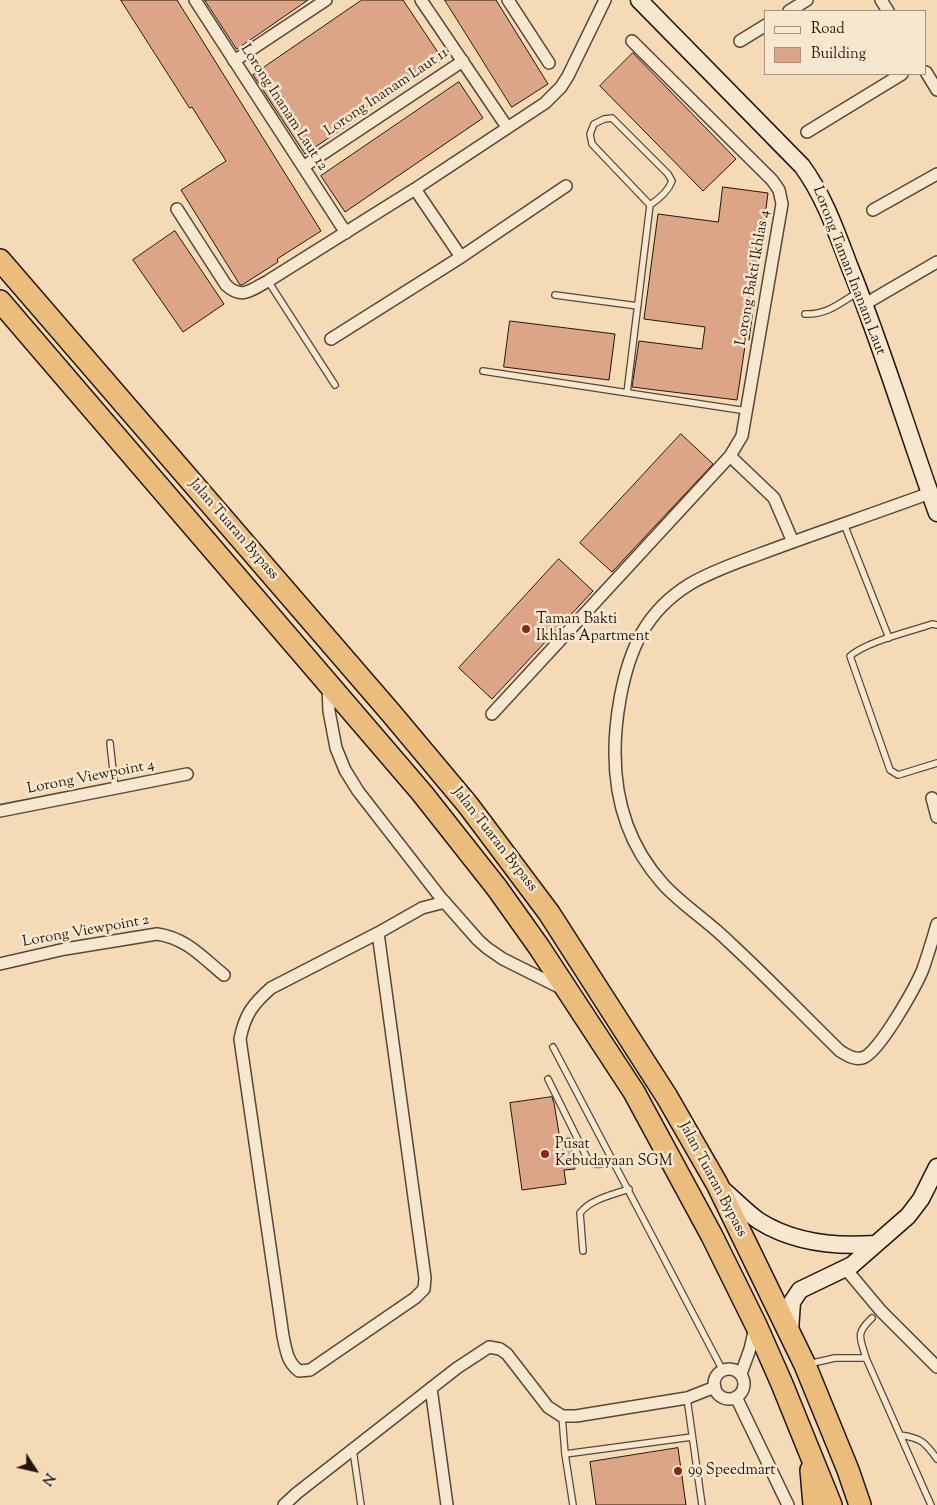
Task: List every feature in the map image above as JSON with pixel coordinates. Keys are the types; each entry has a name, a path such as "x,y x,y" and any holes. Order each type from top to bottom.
{"highway":[{"name":"Jalan Tuaran Bypass","path":"0,260 329,640 468,805 554,920 667,1097 717,1184 805,1365 848,1470 860,1505"},
{"name":"Jalan Tuaran Bypass","path":"0,301 422,793 486,874 571,994 634,1092 712,1236 756,1325 831,1505"},
{"path":"808,1448 814,1505"}],"main road":[{"name":"Lorong Taman Inanam Laut","path":"639,0 802,166 812,180 824,201 862,298 937,513"},
{"path":"790,1335 792,1302 800,1290 852,1264 908,1216 921,1199 937,1168"},
{"path":"717,1184 758,1220 776,1230 795,1237 833,1246 875,1244"}],"street":[{"name":"Lorong Inanam Laut 12","path":"195,0 346,233"},
{"path":"234,61 326,0"},
{"path":"421,0 507,127"},
{"path":"508,0 549,63"},
{"path":"177,209 226,285 238,294 246,293 346,233 545,103 561,87 605,0"},
{"path":"791,10 807,0"},
{"path":"740,41 764,26"},
{"name":"Lorong Bakti Ikhlas 4","path":"492,714 730,456 742,436 747,412 782,204 779,190 772,180 632,40"},
{"name":"Lorong Inanam Laut 11","path":"303,167 462,61"},
{"path":"927,74 937,90"},
{"path":"807,132 900,75"},
{"path":"873,210 937,174"},
{"path":"331,339 461,257 566,186"},
{"path":"415,189 461,257"},
{"path":"862,298 937,262"},
{"path":"730,456 774,498 793,542"},
{"path":"930,493 712,573 690,584 668,601 652,618 631,654 623,680 616,721 614,754 616,784 621,811 633,841 647,865 664,885 729,941 840,1051 853,1058 861,1058 868,1055 876,1048 898,1016 922,971 937,924"},
{"path":"327,682 329,711 336,748 345,770 358,791 445,902 487,948 571,994"},
{"name":"Lorong Viewpoint 4","path":"0,811 187,774"},
{"path":"932,798 937,818"},
{"path":"422,908 434,888"},
{"path":"378,933 425,1278 424,1289 415,1298 310,1370 299,1371 292,1366 283,1336 240,1039 243,1023 259,999 271,988 422,908 445,902"},
{"name":"Lorong Viewpoint 2","path":"0,964 65,949 157,934 171,936 185,943 224,975"},
{"path":"845,1268 881,1311 937,1367"},
{"path":"741,1374 756,1325"},
{"path":"284,1505 431,1388 490,1346 507,1354 548,1407 562,1416 576,1416 686,1398 714,1388"},
{"path":"732,1369 741,1374 744,1387 736,1398 723,1398 714,1388 716,1378 722,1371 732,1369"},
{"path":"431,1388 447,1505"},
{"path":"736,1398 788,1505"}],"lane":[{"path":"627,393 650,206 670,187 672,181 668,174 612,118 604,119 594,124 590,134 592,144 650,206"},
{"path":"268,281 335,385"},
{"path":"555,296 638,306"},
{"path":"806,314 817,314 862,298"},
{"path":"483,371 747,412"},
{"path":"844,524 889,638"},
{"path":"937,625 932,624 889,638 857,650 850,656 890,770 898,775 937,763"},
{"path":"110,743 115,789"},
{"path":"553,1047 629,1189 722,1371"},
{"path":"548,1079 588,1160 592,1164 598,1165 613,1160"},
{"path":"583,1251 580,1213 584,1207 629,1189"},
{"path":"872,1318 862,1327 859,1335 866,1358 931,1505"},
{"path":"805,1365 835,1358 866,1358"},
{"path":"686,1398 702,1505"},
{"path":"562,1416 565,1454 573,1505"},
{"path":"900,1435 916,1437 922,1440 937,1460"},
{"path":"565,1454 692,1436"},
{"path":"353,1450 361,1505"}],"building":[{"path":"121,0 177,0 321,231 277,259 278,262 242,285 240,285 181,190 226,161"},
{"path":"205,0 308,0 237,49"},
{"path":"362,0 403,0 443,60 305,154 253,75"},
{"path":"445,0 496,0 548,84 512,107"},
{"path":"633,53 736,159 703,191 600,86"},
{"path":"459,82 483,118 345,212 321,176"},
{"path":"723,187 768,193 749,340 746,339 737,400 632,387 639,341 702,349 705,327 644,319 658,214 718,222"},
{"path":"175,231 224,304 183,332 133,260"},
{"path":"510,321 615,334 609,380 504,367"},
{"name":"Taman Bakti Ikhlas Apartment","path":"681,434 713,464 612,572 580,543"},
{"name":"Taman Bakti Ikhlas Apartment","path":"559,559 593,591 492,699 459,668"},
{"name":"Pusat Kebudayaan SGM","path":"552,1097 560,1139 570,1138 575,1169 564,1170 566,1184 522,1190 510,1103"},
{"path":"678,1448 686,1505 596,1505 590,1462"}],"place":[{"name":"Taman Bakti Ikhlas Apartment","path":"526,629"},
{"name":"Pusat Kebudayaan SGM","path":"545,1154"},
{"name":"99 Speedmart","path":"678,1471"}]}
